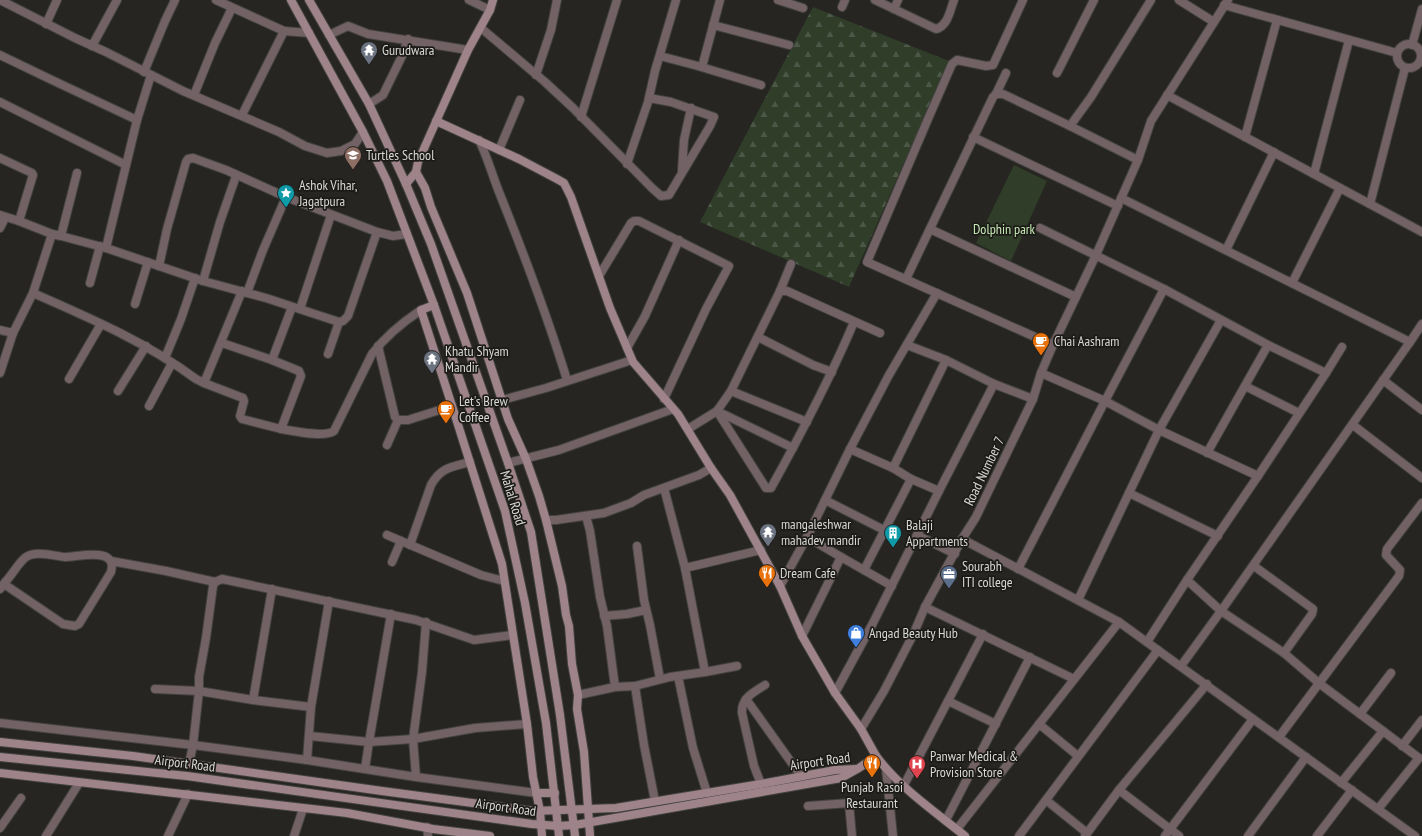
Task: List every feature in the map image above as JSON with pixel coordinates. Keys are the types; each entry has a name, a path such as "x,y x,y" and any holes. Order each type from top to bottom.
{"street":[{"path":"0,0 147,73 279,132 305,146 327,153 340,152 355,144 363,132"},
{"path":"46,24 57,0"},
{"path":"92,46 117,0"},
{"path":"90,283 103,247 126,165 147,73 160,32 175,0"},
{"path":"216,0 284,31 309,33"},
{"name":"Mahal Road","path":"291,0 363,132 387,181 434,305 505,511 526,603 546,723 560,836"},
{"name":"Mahal Road","path":"309,0 369,104 406,184 431,244 531,532 560,715 571,809 575,825 575,836"},
{"path":"469,0 490,10"},
{"path":"406,184 416,172 418,162 436,121 468,50 490,10 493,0"},
{"path":"536,75 551,30 557,0"},
{"path":"582,116 618,0"},
{"path":"627,164 649,98 676,0"},
{"path":"702,67 720,0"},
{"path":"778,0 803,8"},
{"path":"875,0 936,29 942,28 954,0"},
{"path":"894,9 898,0"},
{"path":"1023,0 993,65 986,66 957,60 952,64 867,262 1053,345"},
{"path":"1057,73 1094,0"},
{"path":"1070,126 1091,97 1151,0"},
{"path":"1179,0 1214,22"},
{"path":"1226,3 1277,20 1397,53"},
{"name":"Road Number 7","path":"861,729 884,691 913,635 925,607 962,539 976,517 1033,399 1041,373 1053,345 1122,198 1138,160 1151,121 1226,3"},
{"path":"194,95 215,43 232,8"},
{"path":"1412,45 1422,9"},
{"path":"1245,137 1277,20"},
{"path":"713,25 788,45"},
{"path":"329,35 348,26 368,34 468,50"},
{"path":"481,28 582,116 627,164 661,196 669,195 714,117 671,102 649,98"},
{"path":"242,115 284,31"},
{"path":"369,104 384,95 408,40"},
{"path":"1314,174 1349,40"},
{"path":"1405,45 1416,46 1421,52 1421,60 1417,66 1413,68 1406,68 1397,61 1397,53 1401,47 1405,45"},
{"path":"0,55 137,120"},
{"path":"660,56 761,85"},
{"path":"1370,204 1406,68"},
{"path":"906,279 993,96 996,94 1006,73"},
{"path":"996,94 1003,94 1138,160"},
{"path":"1167,95 1422,232"},
{"path":"499,150 520,100"},
{"path":"0,102 126,165"},
{"path":"682,173 684,140 691,108"},
{"path":"436,121 519,159 564,183 571,197 610,308 632,360 673,409 730,495 780,586 802,636 835,693 861,729 876,756 886,769 903,787 966,836"},
{"path":"973,138 1118,206"},
{"path":"478,140 483,149 492,177 529,269 567,380"},
{"path":"1226,250 1274,152"},
{"path":"0,158 32,173 33,175 19,221"},
{"path":"159,266 179,186 188,159 195,158 286,197 377,232 393,236 407,234"},
{"path":"416,172 425,188 431,207 467,293 508,419 526,459 546,520 562,586 569,626 572,664 578,695 577,709 584,752 590,836"},
{"path":"0,373 13,333 34,293 56,235 76,173"},
{"path":"164,358 199,279 236,176"},
{"path":"1292,282 1340,188"},
{"path":"204,383 286,197"},
{"path":"1122,198 1410,342"},
{"path":"272,360 296,308 331,215"},
{"path":"0,228 3,216 56,235 103,247 199,279 338,322 343,321 348,316 377,232"},
{"path":"599,276 631,223 634,221 639,221 729,266 694,334 664,399"},
{"path":"1040,228 1164,289 1268,345 1326,373"},
{"path":"930,229 1076,297"},
{"path":"627,348 645,316 679,240"},
{"path":"135,304 148,262"},
{"path":"688,430 717,411 731,391 780,291 791,264"},
{"path":"1018,568 1164,289"},
{"path":"780,291 787,292 880,332"},
{"path":"34,293 146,346 196,379 243,398 244,401 240,416 242,418 281,429 322,434 332,433 334,431 372,354 378,346 394,331 421,310 434,305"},
{"path":"780,586 807,537 850,449 889,375 937,293"},
{"path":"421,310 502,564 527,724 536,793 540,811 542,836"},
{"path":"1078,600 1159,430 1221,320"},
{"path":"328,354 338,322"},
{"path":"717,411 766,488 771,488 832,372 854,322"},
{"path":"69,379 101,324"},
{"path":"1181,666 1254,566 1422,324"},
{"path":"0,330 13,333"},
{"path":"758,337 813,365 832,372"},
{"path":"222,343 299,371 301,376 281,429"},
{"path":"907,345 946,360 994,384 1033,399"},
{"path":"1207,453 1268,345"},
{"path":"118,391 146,346"},
{"path":"378,346 395,417 398,420"},
{"path":"1147,642 1342,347"},
{"path":"502,400 546,388 632,360"},
{"path":"893,468 946,360"},
{"path":"149,406 172,363"},
{"path":"1041,373 1105,401 1159,430 1258,476"},
{"path":"1383,380 1422,410"},
{"path":"835,693 892,586 994,384"},
{"path":"1245,386 1299,414"},
{"path":"731,391 807,422"},
{"path":"398,420 408,420 452,406"},
{"path":"508,463 559,450 673,409"},
{"path":"717,411 793,448"},
{"path":"387,445 398,420"},
{"path":"1353,425 1422,478"},
{"path":"850,449 939,491"},
{"path":"410,545 431,485 436,476 443,470 470,462"},
{"path":"546,520 604,513 631,503 644,495 711,468"},
{"path":"864,570 911,479"},
{"path":"664,488 685,568 705,672"},
{"path":"1129,493 1218,536"},
{"path":"825,500 884,530"},
{"path":"1279,737 1320,684 1399,576 1400,570 1386,555 1387,549 1422,503"},
{"path":"586,516 612,656 616,687"},
{"path":"387,535 481,575 504,581"},
{"path":"917,535 955,554"},
{"path":"807,537 892,586"},
{"path":"962,539 1119,622 1207,684 1415,836"},
{"path":"392,562 401,541"},
{"path":"637,546 644,600 660,679"},
{"path":"685,568 761,550"},
{"path":"111,561 111,572 79,624 74,626 63,624 3,583 27,557 43,553 66,557 93,554 104,556 111,561 215,582 222,579 426,622 474,640 513,635"},
{"path":"802,636 841,557"},
{"path":"1254,566 1312,609 1312,614 1284,652"},
{"path":"1187,580 1221,611 1284,652 1320,684 1420,759 1378,809"},
{"path":"189,764 193,745 199,691 199,677 213,586 215,582"},
{"path":"253,700 272,589"},
{"path":"307,760 312,707 329,601"},
{"path":"925,607 1074,679"},
{"path":"604,616 627,614 646,610"},
{"path":"365,769 390,614"},
{"path":"416,777 413,739 422,672 426,622"},
{"path":"957,829 1119,622"},
{"path":"903,787 983,634"},
{"path":"1019,836 1158,650"},
{"path":"946,820 1030,657"},
{"path":"578,695 616,687 635,686 660,679 737,666"},
{"path":"1360,714 1391,673"},
{"path":"678,676 693,748 708,793"},
{"path":"1046,800 1086,834 1207,684"},
{"path":"761,784 754,766 741,706 746,699 765,685"},
{"path":"635,686 644,745 655,801"},
{"path":"155,689 199,691 253,700 312,707"},
{"path":"746,699 801,776"},
{"path":"948,701 996,724"},
{"path":"1167,833 1253,719"},
{"path":"1402,746 1422,720"},
{"path":"0,723 193,745 536,793 555,793"},
{"path":"310,736 369,742 413,739 475,728 527,724"},
{"path":"1039,724 1078,756"},
{"path":"1342,782 1383,732"},
{"name":"Airport Road","path":"0,742 132,756 533,811 616,808 835,770 859,768"},
{"path":"859,768 876,756"},
{"name":"Airport Road","path":"0,757 187,776 541,825 558,826 575,825 841,778 859,768"},
{"path":"1250,835 1306,757"},
{"path":"886,769 893,836"},
{"path":"0,773 347,813 487,836"},
{"path":"46,836 79,783"},
{"path":"1120,790 1167,833 1179,836"},
{"path":"1318,836 1352,790"},
{"path":"168,836 188,794"},
{"path":"0,828 21,798"},
{"path":"808,806 849,803 852,836"},
{"path":"294,836 303,808"},
{"path":"427,827 428,836"}],"green space":[{"path":"813,7 949,61 849,287 700,222"},
{"name":"Dolphin park","path":"1014,165 1047,181 1011,261 976,243"}],"place":[{"name":"Gurudwara","path":"369,65"},
{"name":"Turtles School","path":"353,170"},
{"name":"Ashok Vihar, Jagatpura","path":"286,208"},
{"name":"Chai Aashram","path":"1041,356"},
{"name":"Khatu Shyam Mandir","path":"432,374"},
{"name":"Let's Brew Coffee","path":"446,424"},
{"name":"mangaleshwar mahadev mandir","path":"768,547"},
{"name":"Balaji Appartments","path":"893,548"},
{"name":"Dream Cafe","path":"767,588"},
{"name":"Sourabh ITI college","path":"949,589"},
{"name":"Angad Beauty Hub","path":"856,648"},
{"name":"Punjab Rasoi Restaurant","path":"872,778"},
{"name":"Panwar Medical & Provision Store","path":"917,779"}]}
